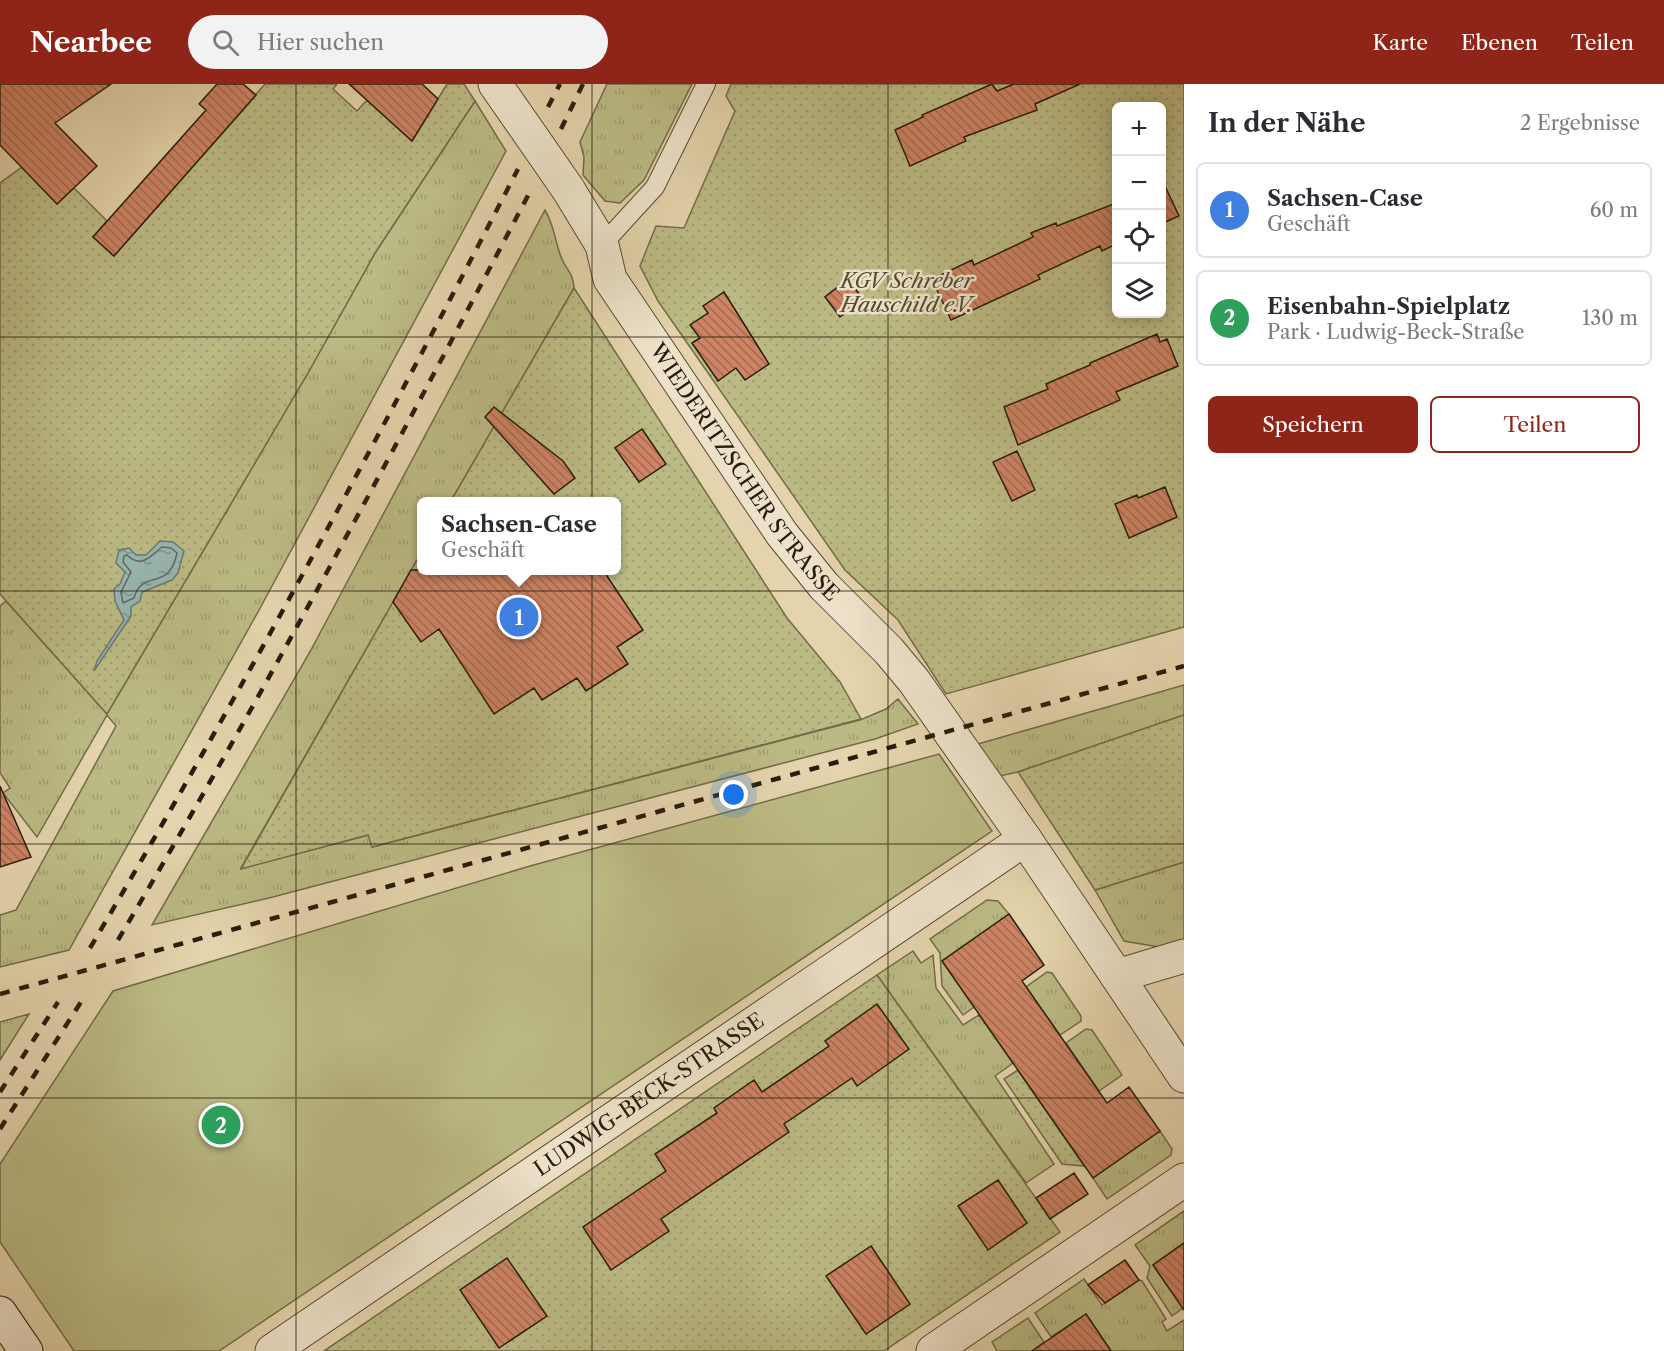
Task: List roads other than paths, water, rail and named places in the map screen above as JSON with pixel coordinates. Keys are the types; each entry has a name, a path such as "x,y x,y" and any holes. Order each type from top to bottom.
{"street":[{"name":"WIEDERITZSCHER STRASSE","path":"495,84 568,189 602,245 610,279 782,534 824,586 889,651 914,681 1025,838 1184,1076"},
{"name":"LUDWIG-BECK-STRASSE","path":"272,1351 1025,838"},
{"path":"1117,976 1184,957"},
{"path":"933,1351 1184,1180"},
{"path":"0,1313 26,1351"}],"lane":[{"path":"602,245 655,187 706,84"}],"water":[{"path":"160,541 173,542 184,551 178,573 172,580 142,592 140,601 131,607 131,616 94,671 97,661 124,620 115,601 114,589 120,584 125,572 116,563 119,550 129,548 136,555 146,555"}],"railway":[{"path":"548,107 560,84"},
{"path":"561,129 583,84"},
{"path":"90,948 310,562 518,169"},
{"path":"118,940 226,754 330,567 532,188"},
{"path":"0,994 1184,666"},
{"path":"0,1129 86,994"},
{"path":"0,1092 58,1002"}],"place":[{"name":"Sachsen-Case","path":"519,617"},
{"name":"Eisenbahn-Spielplatz","path":"221,1125"}],"park label":[{"name":"KGV Schreber Hauschild e.V.","path":"907,293"}]}
